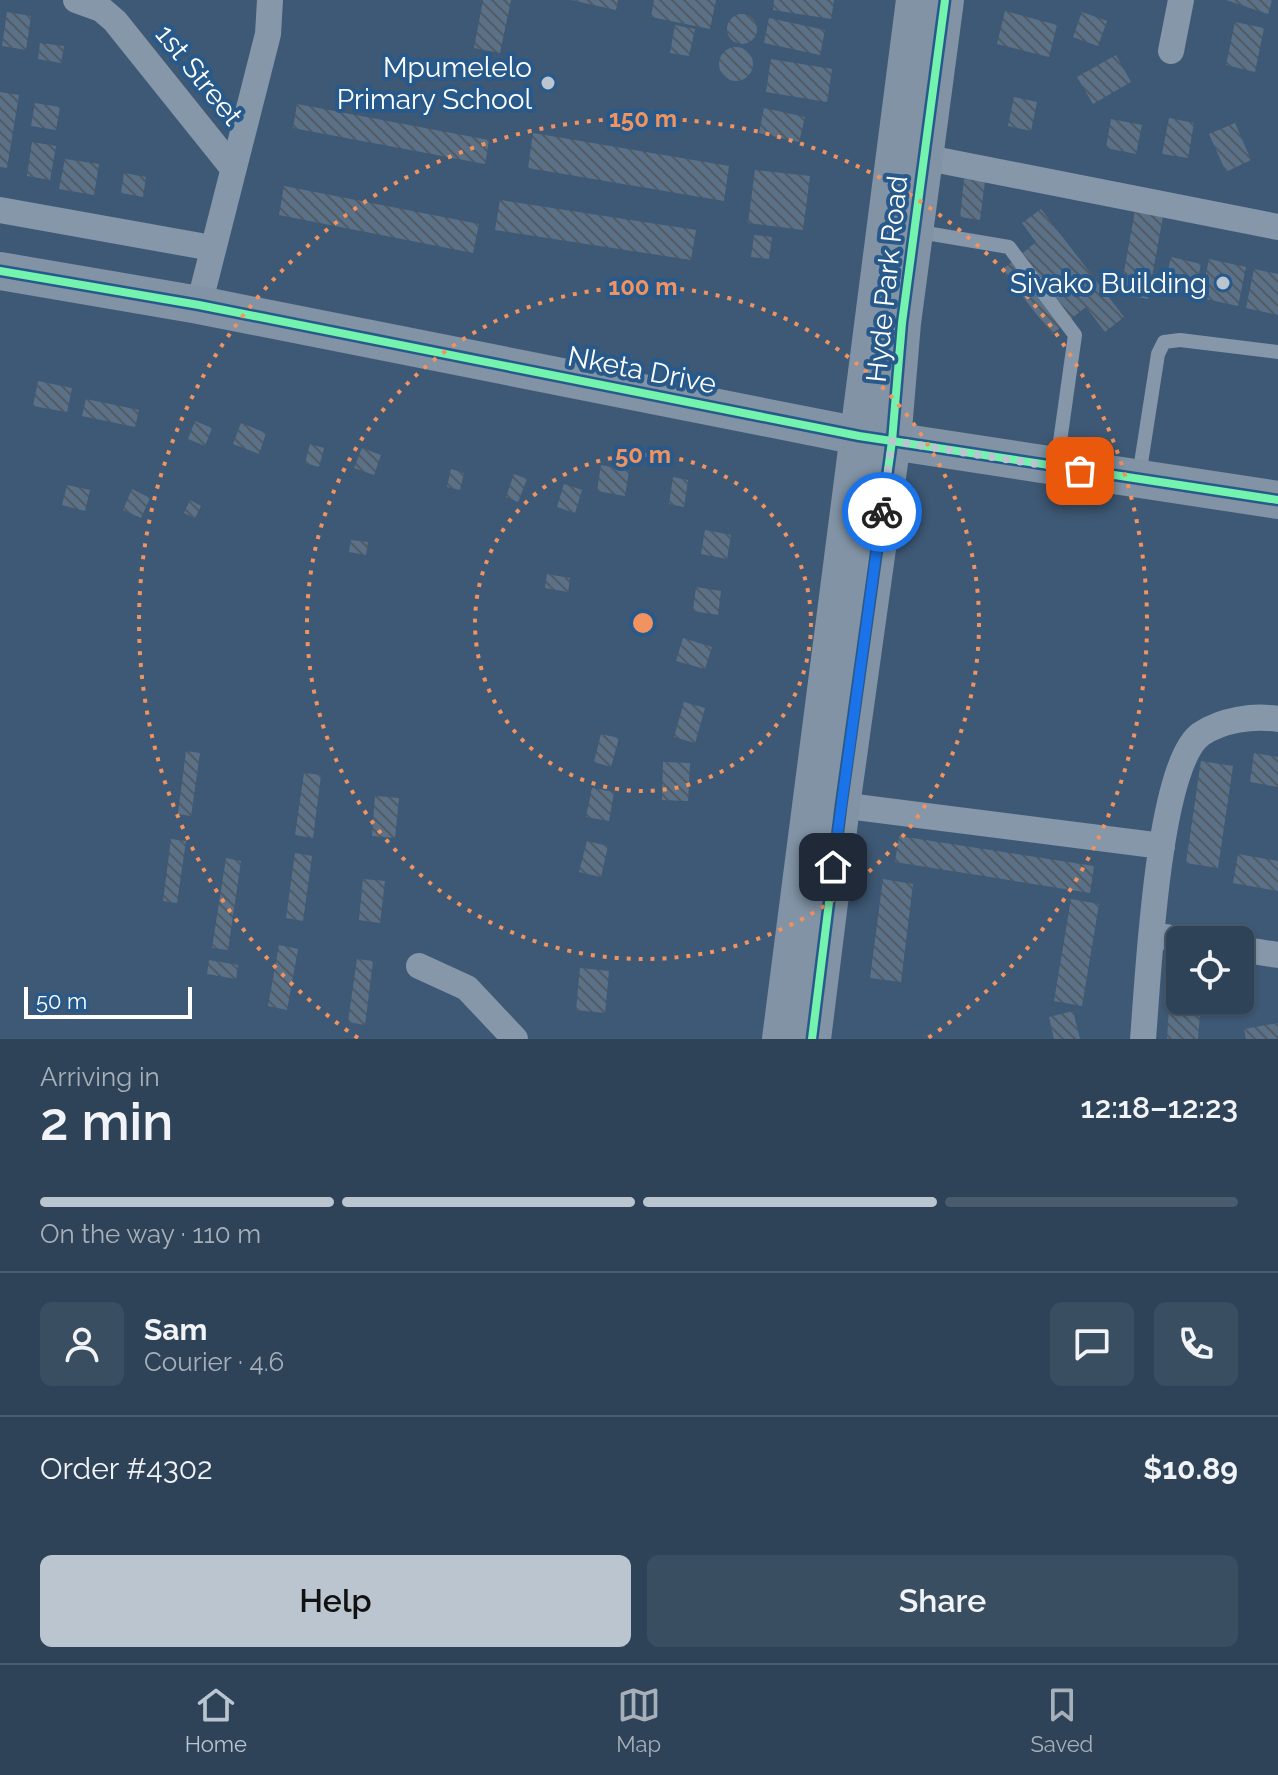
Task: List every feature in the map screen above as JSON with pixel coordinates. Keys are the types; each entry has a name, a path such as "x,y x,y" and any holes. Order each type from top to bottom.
{"street":[{"name":"1st Street","path":"76,0 101,9 115,21 232,167"},
{"path":"199,305 268,34 270,0"},
{"name":"Hyde Park Road","path":"781,1039 826,803 876,438 915,0"},
{"name":"Hyde Park Road","path":"876,438 902,323 945,0"},
{"path":"1171,51 1181,0"},
{"path":"923,157 1278,227"},
{"path":"0,210 212,248"},
{"name":"Nketa Drive","path":"0,271 199,305 876,438 1138,481 1278,500"},
{"path":"1143,1039 1157,870 1176,773 1199,735 1237,719 1278,719"},
{"path":"826,803 1162,846"},
{"name":"Hyde Park Road","path":"812,1039 826,803"},
{"path":"1152,935 1166,937"},
{"path":"1254,951 1278,955"},
{"path":"419,966 467,988 515,1039"}],"lane":[{"path":"914,231 1009,247 1075,335 1056,468"},
{"path":"1138,481 1158,354 1164,342 1180,340 1278,352"}],"building":[{"path":"483,0 511,0 500,53 474,48"},
{"path":"571,0 618,0 616,10"},
{"path":"654,0 716,0 710,29 651,17"},
{"path":"774,0 834,0 831,19 773,10"},
{"path":"1226,0 1272,0 1268,14"},
{"path":"1005,11 1057,25 1049,57 997,44"},
{"path":"7,12 31,16 26,50 2,46"},
{"path":"1082,12 1107,21 1098,46 1073,37"},
{"path":"742,14 753,18 757,29 753,40 742,44 731,40 727,29 731,18"},
{"path":"769,18 825,30 820,55 764,43"},
{"path":"1235,22 1264,28 1255,72 1226,65"},
{"path":"675,25 695,29 689,56 670,53"},
{"path":"40,43 64,46 61,63 38,59"},
{"path":"736,47 748,52 753,64 748,76 736,81 724,76 719,64 724,52"},
{"path":"1116,55 1131,82 1093,104 1077,77"},
{"path":"771,59 832,69 827,102 766,92"},
{"path":"0,92 19,95 7,168 0,167"},
{"path":"1014,97 1037,102 1031,131 1008,126"},
{"path":"35,103 60,107 56,130 31,126"},
{"path":"297,104 489,140 485,164 293,128"},
{"path":"764,108 805,117 799,142 759,133"},
{"path":"1169,118 1194,123 1188,158 1162,154"},
{"path":"1111,119 1142,125 1136,154 1106,148"},
{"path":"1235,123 1251,160 1226,172 1209,134"},
{"path":"533,133 729,166 724,201 528,168"},
{"path":"32,142 56,146 50,180 27,176"},
{"path":"65,159 99,164 94,195 59,189"},
{"path":"755,170 810,176 803,230 748,223"},
{"path":"124,173 146,177 143,197 121,193"},
{"path":"964,179 985,181 980,220 960,217"},
{"path":"284,186 479,224 473,253 279,215"},
{"path":"500,200 696,230 691,260 495,230"},
{"path":"1041,209 1124,317 1105,332 1086,307 1052,334 1002,270 1036,242 1022,223"},
{"path":"1135,211 1163,216 1148,299 1120,294"},
{"path":"754,235 772,237 769,259 751,257"},
{"path":"1171,257 1201,264 1194,295 1164,288"},
{"name":"Sivako Building","path":"1209,259 1246,267 1238,306 1201,298"},
{"path":"1254,269 1278,274 1278,315 1246,308"},
{"path":"38,381 72,388 67,412 33,406"},
{"path":"86,399 139,410 135,427 82,416"},
{"path":"195,421 212,428 205,446 188,439"},
{"path":"241,423 266,433 259,454 233,444"},
{"path":"310,444 324,448 319,467 305,463"},
{"path":"362,448 381,455 374,475 354,468"},
{"path":"601,465 629,471 625,496 597,491"},
{"path":"451,469 464,473 460,490 447,487"},
{"path":"514,474 527,479 518,502 506,497"},
{"path":"673,477 688,480 684,507 669,504"},
{"path":"564,484 582,490 575,513 557,507"},
{"path":"67,485 90,490 85,511 62,505"},
{"path":"132,489 150,498 141,518 123,510"},
{"path":"190,500 201,506 195,518 184,513"},
{"path":"705,530 731,535 727,559 701,554"},
{"path":"351,540 368,542 366,555 349,552"},
{"path":"547,574 570,578 568,592 545,588"},
{"path":"696,587 721,591 718,615 693,611"},
{"path":"683,638 712,647 705,669 676,661"},
{"path":"684,702 705,708 695,743 674,737"},
{"path":"601,734 619,738 611,767 594,762"},
{"path":"186,751 200,753 191,816 178,814"},
{"path":"1254,753 1278,757 1278,787 1250,782"},
{"path":"1201,761 1233,766 1218,868 1186,863"},
{"path":"663,762 690,763 688,801 662,800"},
{"path":"304,773 321,775 313,838 295,835"},
{"path":"592,788 614,792 609,821 586,817"},
{"path":"375,796 399,798 395,838 372,836"},
{"path":"899,836 1094,866 1090,893 895,862"},
{"path":"171,839 186,841 177,903 163,901"},
{"path":"587,841 608,846 601,877 579,872"},
{"path":"295,853 312,856 303,921 286,918"},
{"path":"1238,854 1278,861 1278,891 1233,883"},
{"path":"226,858 241,861 228,950 212,948"},
{"path":"363,879 385,881 380,923 359,920"},
{"path":"883,879 913,884 901,982 870,978"},
{"path":"1071,899 1099,904 1082,1006 1054,1001"},
{"path":"279,945 298,949 287,1010 268,1006"},
{"path":"357,959 373,961 365,1025 348,1022"},
{"path":"209,960 238,965 236,979 207,974"},
{"path":"580,968 609,971 605,1013 576,1010"},
{"path":"1073,1011 1080,1039 1054,1039 1049,1017"},
{"path":"1169,1014 1200,1014 1198,1039 1167,1039"},
{"path":"1278,1023 1278,1039 1246,1039 1244,1029"}],"cycle path":[{"path":"812,1039 892,441 902,323 945,0"},
{"path":"0,271 199,305 859,436 1278,500"}],"way so far":[{"path":"882,512 892,441 1080,471"}],"place":[{"name":"Mpumelelo Primary School","path":"548,83"},
{"name":"Sivako Building","path":"1223,283"}],"route":[{"path":"833,867 882,512"}]}
